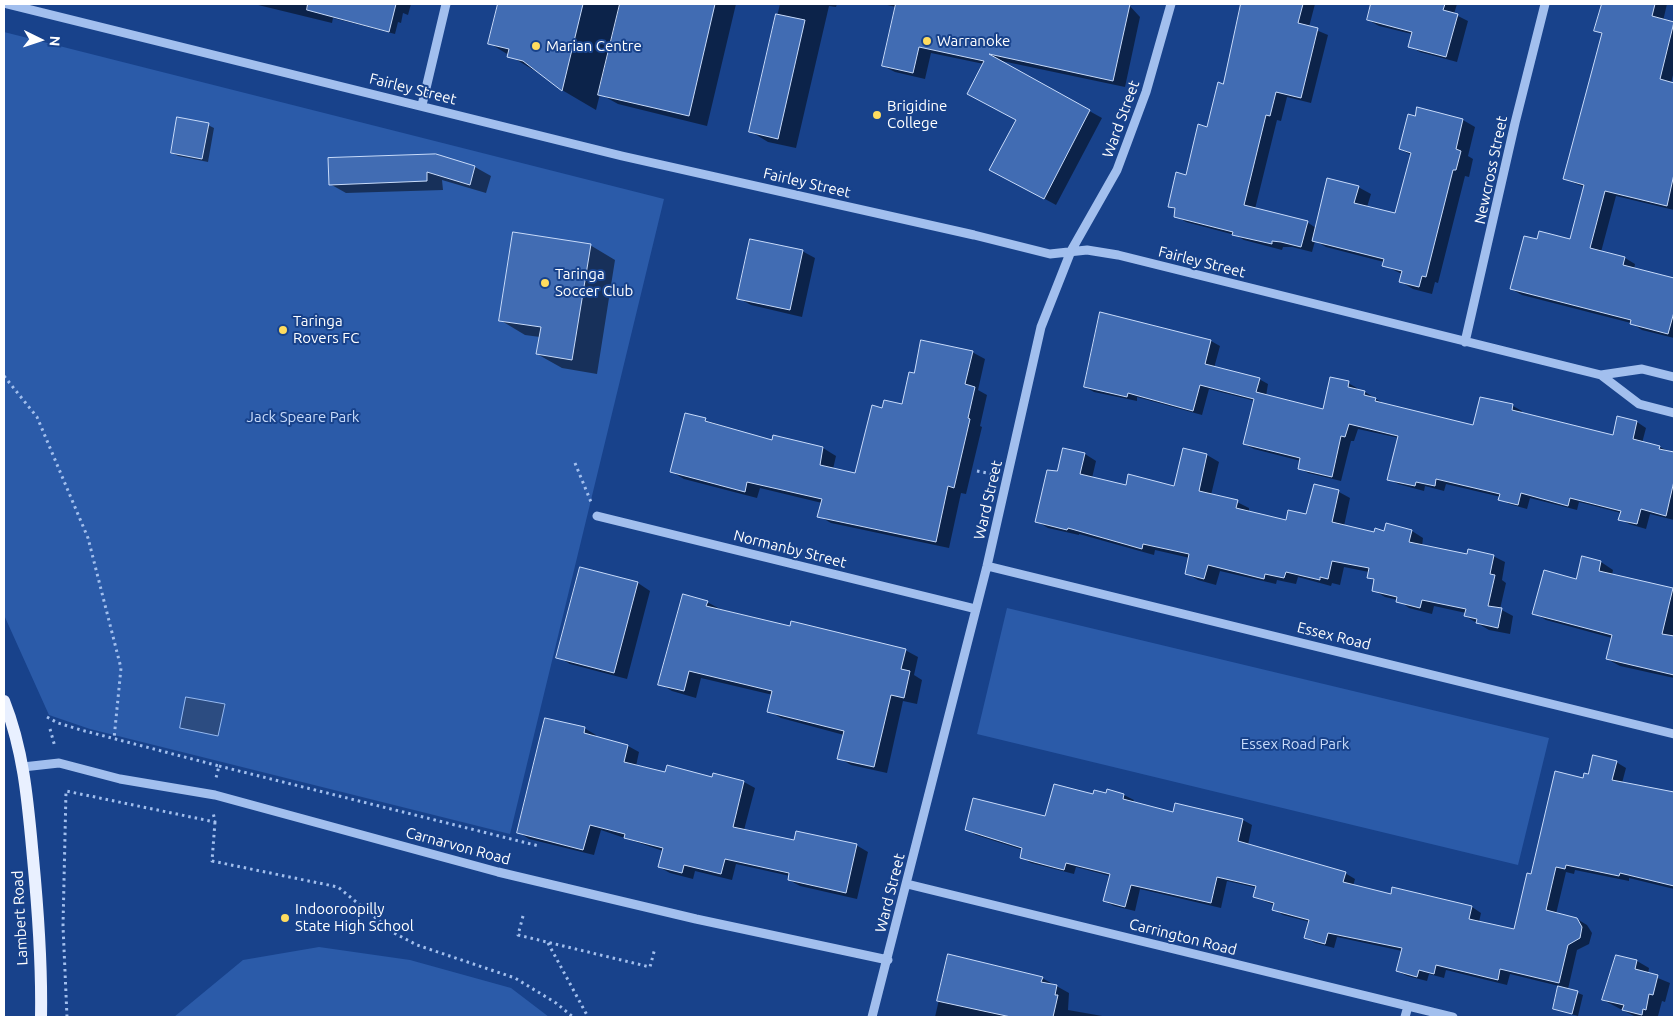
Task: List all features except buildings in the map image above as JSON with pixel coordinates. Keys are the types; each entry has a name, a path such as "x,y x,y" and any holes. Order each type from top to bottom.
{"main road":[{"name":"Lambert Road","path":"4,701 23,767 37,901 41,1017"}],"street":[{"name":"Fairley Street","path":"7,4 422,105 622,156 974,235 1050,254 1087,250 1118,255 1601,375 1642,369 1674,377"},
{"path":"422,105 446,4"},
{"name":"Ward Street","path":"872,1017 987,566 1040,327 1071,251 1117,170 1146,92 1171,4"},
{"name":"Newcross Street","path":"1465,342 1545,4"},
{"name":"Fairley Street","path":"1601,375 1639,404 1674,413"},
{"name":"Normanby Street","path":"597,516 976,609"},
{"name":"Essex Road","path":"987,566 1674,734"},
{"name":"Carnarvon Road","path":"23,767 59,763 120,779 215,795 498,872 705,921 888,960"},
{"name":"Carrington Road","path":"907,884 1453,1017"},
{"path":"1406,1017 1408,1006"}],"path":[{"path":"4,376 37,417 88,538 121,668 114,739"},
{"path":"575,463 592,504"},
{"path":"977,471 991,474"},
{"path":"46,717 58,724 114,739 539,846"},
{"path":"216,777 220,766"},
{"path":"66,1017 63,926 66,790 215,822"},
{"path":"213,813 215,822 212,861 338,887 394,933 417,945 515,978 556,1003 573,1017"},
{"path":"523,916 518,935 650,967 655,948"},
{"path":"548,942 588,1017"}],"green space":[{"name":"Jack Speare Park","path":"4,32 664,199 510,834 90,729 49,715 4,615"},
{"name":"Essex Road Park","path":"1007,608 1549,738 1518,865 977,734"},
{"path":"319,947 410,960 511,988 549,1017 174,1017 243,960"}],"shaded area":[{"path":"186,697 225,704 218,736 180,728"}],"place":[{"name":"Warranoke","path":"927,41"},
{"name":"Marian Centre","path":"536,46"},
{"name":"Brigidine College","path":"877,115"},
{"name":"Taringa Soccer Club","path":"545,283"},
{"name":"Taringa Rovers FC","path":"283,330"},
{"name":"Indooroopilly State High School","path":"285,918"}]}
